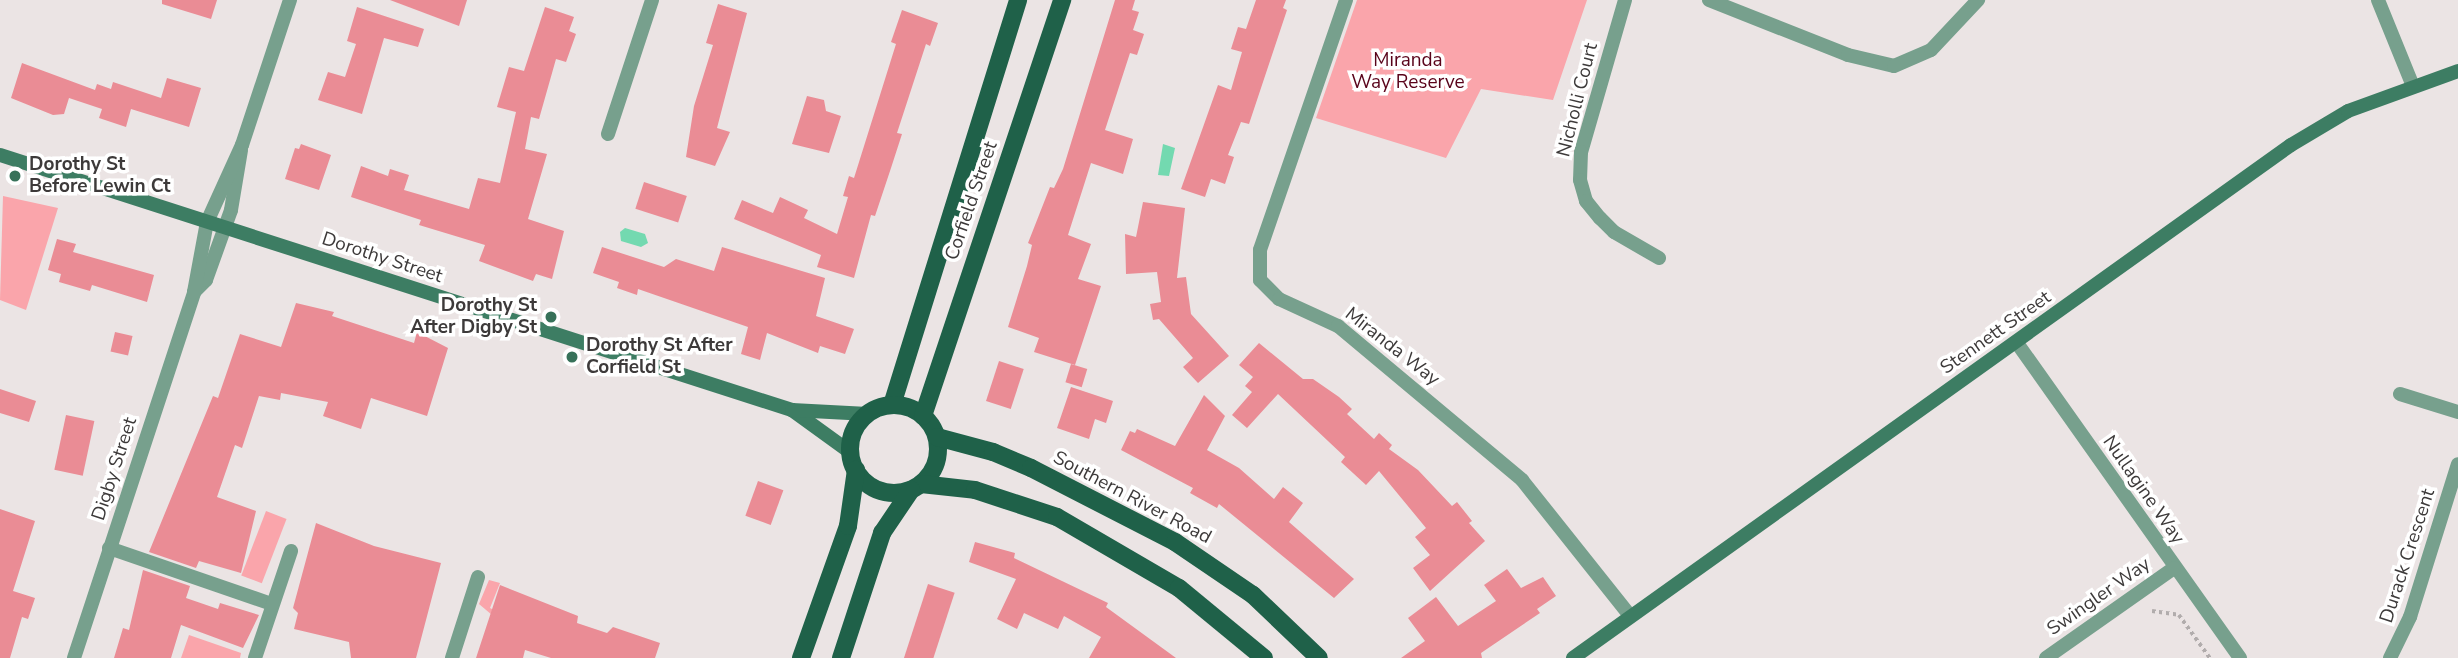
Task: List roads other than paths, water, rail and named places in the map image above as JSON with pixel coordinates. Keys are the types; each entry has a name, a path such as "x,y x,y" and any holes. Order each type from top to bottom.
{"main road":[{"name":"Corfield Street","path":"892,405 1018,0"},
{"name":"Corfield Street","path":"923,416 1062,0"},
{"path":"841,658 882,533 916,487 936,463 937,437 923,416 892,405 868,414 858,424 850,452 856,470 863,480 886,492 916,487 975,490 1057,517 1179,587 1264,658"},
{"name":"Southern River Road","path":"937,437 1031,468 1175,542 1253,595 1319,658"},
{"path":"801,658 848,526 856,470"}],"street":[{"name":"Digby Street","path":"75,658 194,292 207,222 242,145 290,0"},
{"path":"608,134 652,0"},
{"name":"Miranda Way","path":"1346,0 1260,250 1260,280 1279,299 1338,326 1522,480 1630,616"},
{"name":"Nicholli Court","path":"1625,0 1581,152 1580,180 1586,201 1614,232 1659,258"},
{"path":"1709,0 1848,55 1894,66 1931,50 1978,0"},
{"path":"2378,0 2413,86"},
{"name":"Stennett Street","path":"1573,658 2291,145 2348,111 2458,71"},
{"name":"Digby Street","path":"194,292 206,280 225,228 240,172 242,145"},
{"name":"Dorothy Street","path":"0,155 792,411 868,414"},
{"name":"Nullagine Way","path":"2017,342 2240,658"},
{"path":"2400,394 2458,412"},
{"name":"Dorothy Street","path":"792,411 850,452"},
{"name":"Durack Crescent","path":"2390,658 2410,617 2458,464"},
{"path":"109,548 272,604"},
{"path":"255,658 291,551"},
{"name":"Swingler Way","path":"2046,658 2174,568"},
{"path":"452,658 478,577"}],"place":[{"name":"Dorothy St Before Lewin Ct","path":"15,176"},
{"name":"Dorothy St After Digby St","path":"551,317"},
{"name":"Dorothy St After Corfield St","path":"572,357"}],"park label":[{"name":"Miranda Way Reserve","path":"1408,72"}]}
